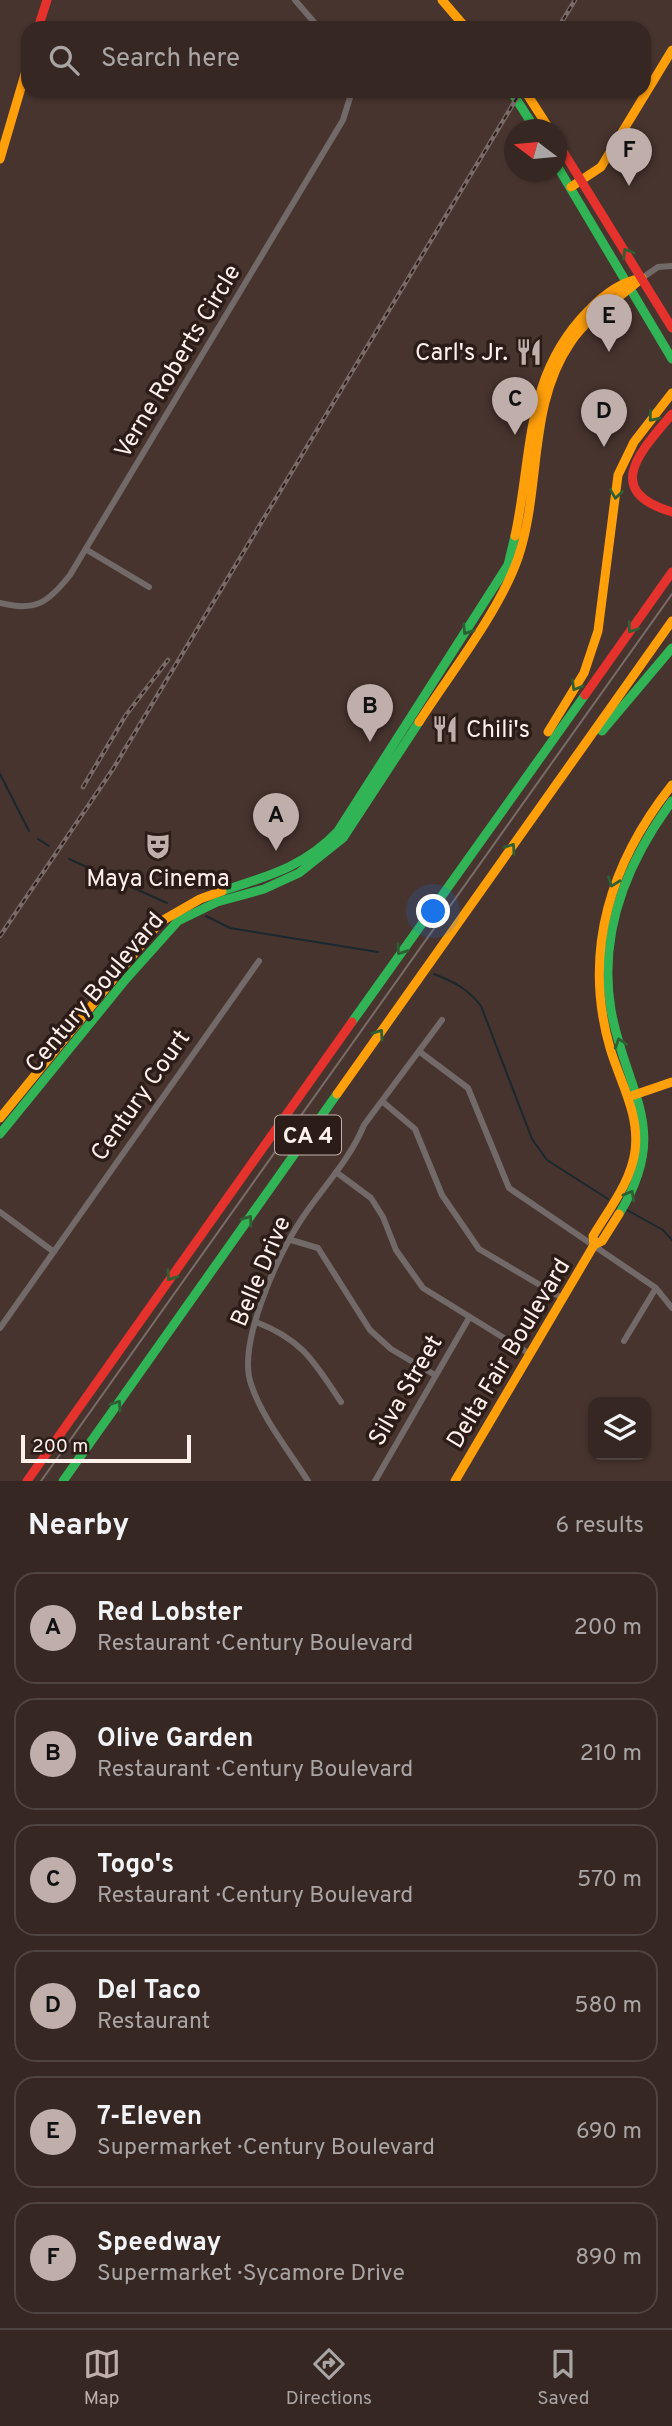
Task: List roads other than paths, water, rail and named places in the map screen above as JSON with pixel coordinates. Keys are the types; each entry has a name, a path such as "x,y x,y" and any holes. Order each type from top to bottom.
{"main road":[{"path":"40,21 47,0"},
{"path":"442,0 460,21"},
{"path":"651,85 672,50"},
{"path":"0,159 21,88"},
{"path":"515,98 529,119"},
{"path":"529,98 543,119"},
{"path":"571,187 601,167 643,98"},
{"path":"567,157 672,327"},
{"path":"567,181 672,359"},
{"name":"Century Boulevard","path":"0,1118 160,922 200,899 286,870 318,852 338,831 508,565 517,533 534,407 547,363 573,322 642,278"},
{"name":"Century Boulevard","path":"0,1134 126,979 178,921 216,902 271,886 299,873 343,838 509,583 526,535 546,396 554,371 569,343 588,321 629,285"},
{"path":"512,795 584,673 603,605 618,475 633,441 672,393"},
{"path":"672,414 640,452 632,469 635,489 641,499 648,505 672,512"},
{"name":"CA 4","path":"27,1481 672,572"},
{"name":"CA 4","path":"63,1481 672,621"},
{"path":"553,789 672,648"},
{"name":"Delta Fair Boulevard","path":"633,1095 623,1084 601,1012 598,971 600,931 608,894 623,857 643,822 672,785"},
{"name":"Delta Fair Boulevard","path":"455,1481 594,1245 602,1241 629,1197 643,1163 646,1127 633,1095 611,1009 608,974 618,900 630,868 653,826 672,801"},
{"path":"633,1095 672,1082"}],"street":[{"path":"295,0 313,21"},
{"name":"Verne Roberts Circle","path":"0,603 17,607 39,605 54,595 87,550 345,117 350,98"},
{"path":"642,278 658,267 672,266"},
{"path":"87,550 149,587"},
{"name":"Century Court","path":"0,1328 259,961"},
{"name":"Belle Drive","path":"307,1481 250,1382 248,1347 291,1240 356,1145 363,1125 383,1102 442,1020"},
{"path":"419,1052 468,1088 509,1188 656,1288 672,1308"},
{"path":"383,1102 415,1129 442,1195 479,1249 562,1298"},
{"path":"335,1172 371,1198 383,1217 396,1250 423,1288 530,1354"},
{"path":"0,1212 54,1252"},
{"path":"291,1240 318,1248 370,1330 391,1349 435,1375"},
{"path":"624,1341 656,1288"},
{"name":"Silva Street","path":"375,1481 469,1318"},
{"path":"256,1322 285,1333 310,1356 341,1402"}],"waterway":[{"path":"0,774 29,831"},
{"path":"38,839 49,846"},
{"path":"69,859 167,903"},
{"path":"206,916 230,928 378,952"},
{"path":"434,974 460,986 481,1006 532,1139 547,1160 608,1199"},
{"path":"627,1210 663,1230 672,1240"}],"tram line":[{"path":"41,1481 672,594"}],"railway":[{"path":"562,21 575,0"},
{"path":"0,936 113,769 517,98"},
{"path":"83,787 126,715 168,660"}],"place":[{"name":"Speedway","path":"629,186"},
{"name":"Carl's Jr.","path":"529,352"},
{"name":"7-Eleven","path":"609,352"},
{"name":"Togo's","path":"515,435"},
{"name":"Del Taco","path":"604,447"},
{"name":"Chili's","path":"445,729"},
{"name":"Olive Garden","path":"370,742"},
{"name":"Maya Cinema","path":"158,846"},
{"name":"Red Lobster","path":"276,851"}]}
